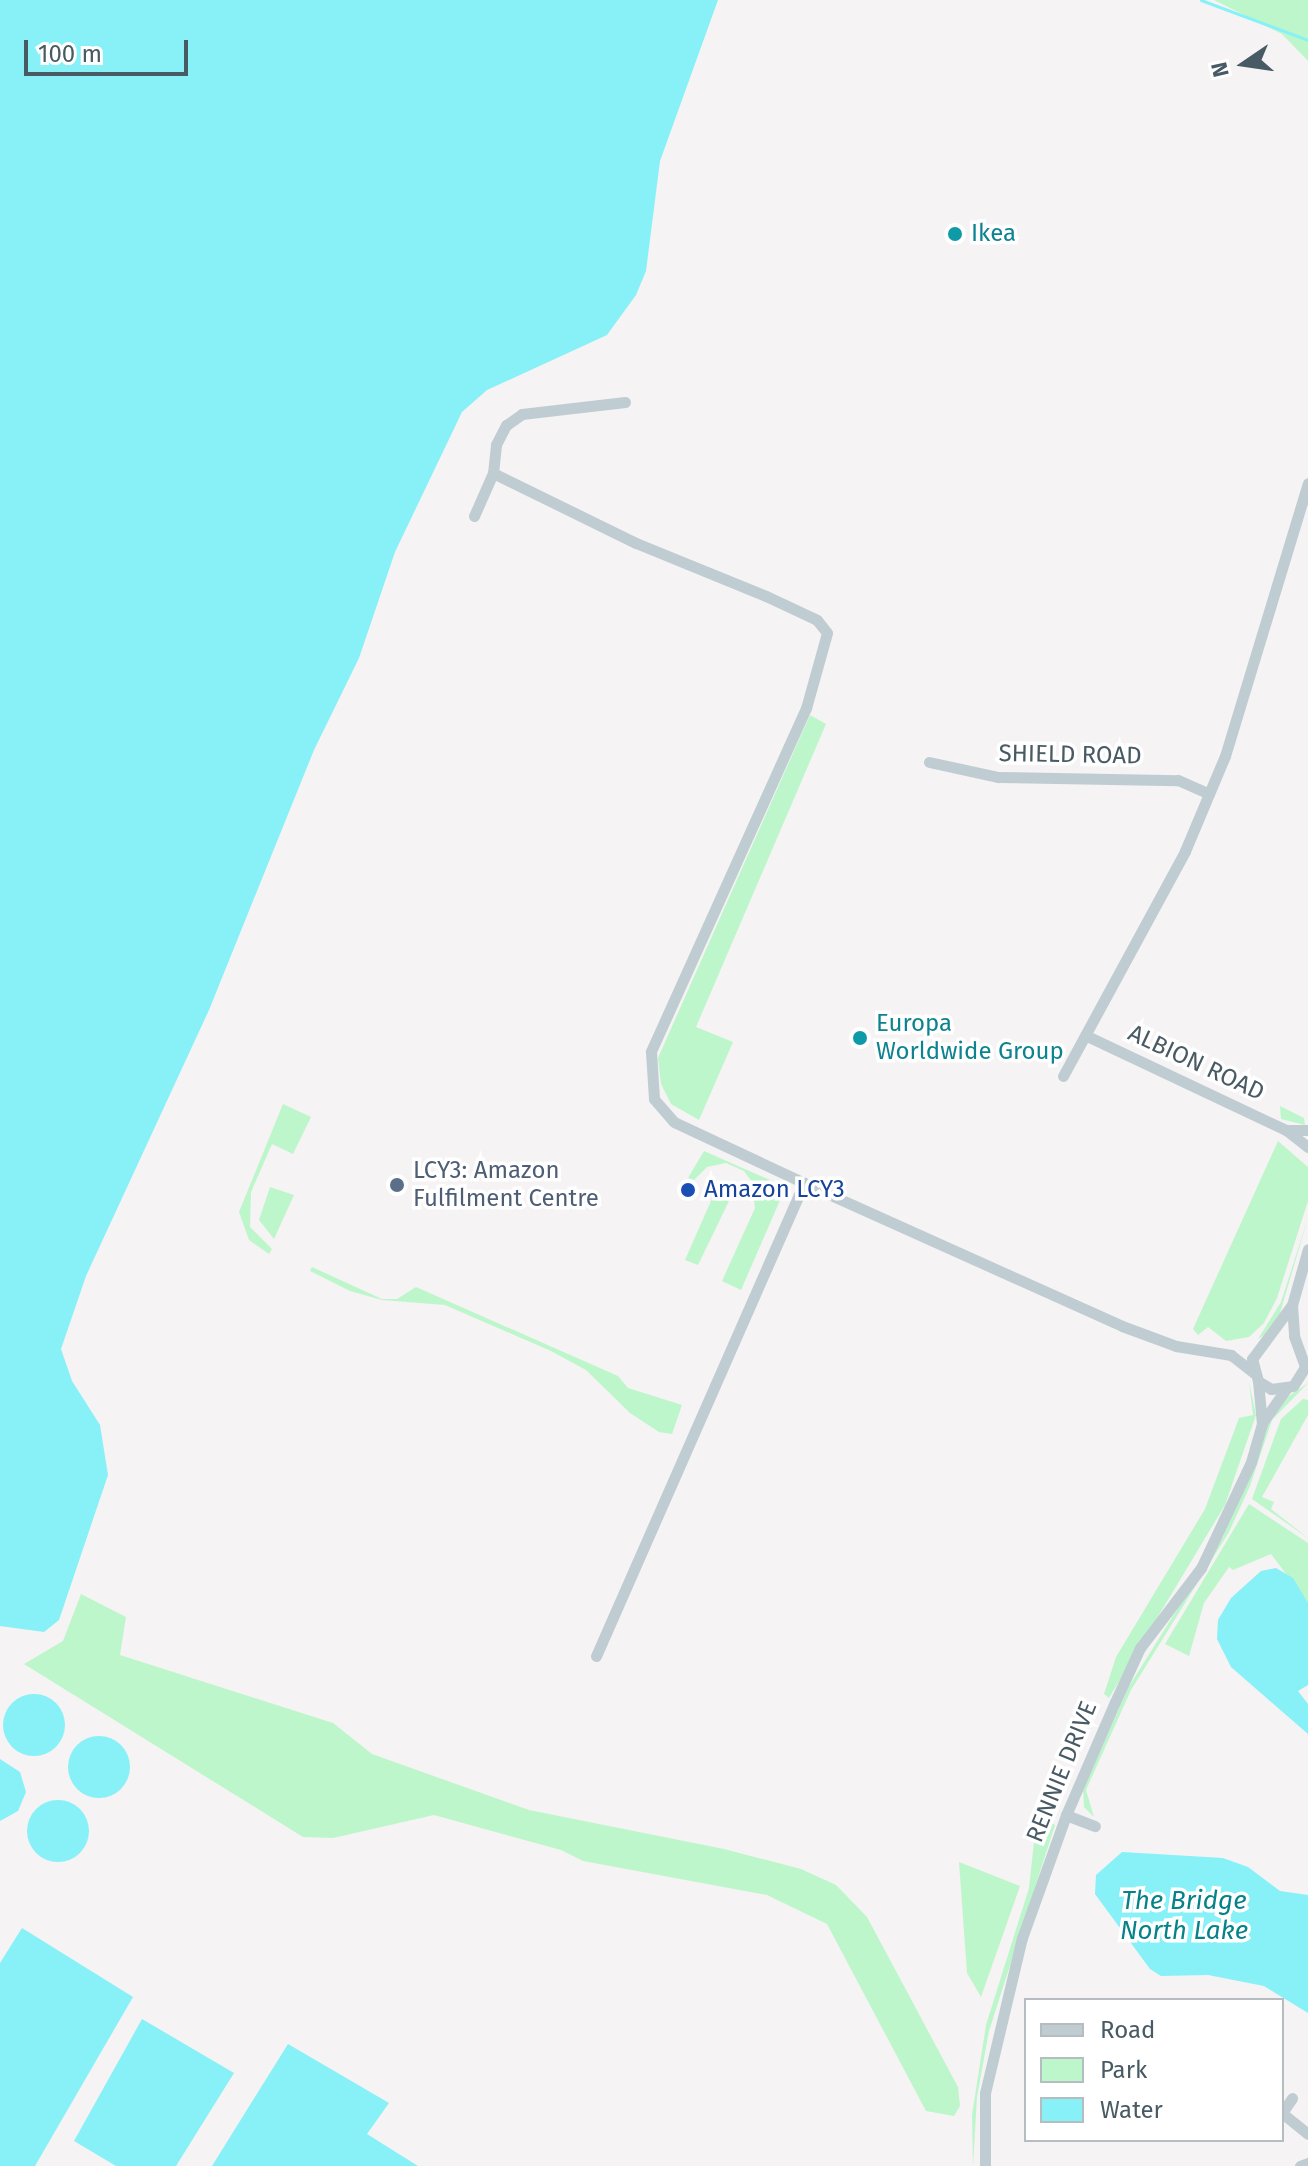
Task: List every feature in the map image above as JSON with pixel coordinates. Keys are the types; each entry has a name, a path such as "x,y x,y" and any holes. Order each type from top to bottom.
{"street":[{"path":"474,516 493,473 496,445 506,425 522,414 625,402"},
{"path":"493,473 636,543 817,620 827,633 806,708 648,1065 654,1099 674,1122 1122,1326 1176,1346 1224,1354 1257,1347"},
{"path":"1063,1076 1151,921 1209,794 1308,483"},
{"name":"SHIELD ROAD","path":"929,762 998,777 1178,780 1209,794"},
{"name":"ALBION ROAD","path":"1087,1036 1286,1130 1308,1147"},
{"name":"ALBION ROAD","path":"1286,1130 1308,1130"},
{"path":"596,1656 804,1183"},
{"name":"RENNIE DRIVE","path":"1262,1424 1255,1376 1257,1347 1269,1338 1292,1305 1308,1249"},
{"name":"RENNIE DRIVE","path":"985,2166 982,2112 994,2040 1022,1938 1066,1815 1140,1648 1201,1568 1251,1462 1262,1424 1286,1389 1299,1381 1305,1367 1292,1305"},
{"path":"1269,1338 1284,1337 1298,1344"},
{"path":"1224,1354 1271,1389 1286,1389"},
{"path":"1066,1815 1095,1826"},
{"path":"1284,2110 1292,2098"},
{"path":"1284,2115 1308,2134"}],"green space":[{"path":"1214,0 1308,0 1308,61 1282,34"},
{"path":"810,715 826,724 696,1027 733,1042 699,1120 671,1104 661,1084 658,1058"},
{"path":"283,1104 311,1117 293,1154 272,1144 251,1192 250,1227 272,1249 269,1254 249,1240 239,1212"},
{"path":"1280,1106 1304,1118 1305,1125 1281,1119"},
{"path":"1278,1141 1308,1167 1308,1201 1277,1298 1264,1323 1249,1337 1226,1341 1208,1327 1198,1335 1193,1329"},
{"path":"704,1151 779,1184 784,1191 741,1290 722,1281 755,1208 752,1182 744,1171 726,1163 707,1167 694,1180 688,1178"},
{"path":"270,1187 294,1195 274,1239 259,1220"},
{"path":"714,1194 729,1201 698,1265 685,1260"},
{"path":"1308,1218 1280,1313 1258,1339 1281,1302"},
{"path":"312,1267 382,1299 397,1299 416,1287 618,1376 628,1388 682,1405 672,1434 659,1432 630,1413 586,1370 551,1351 445,1305 382,1300 350,1291 310,1271"},
{"path":"1249,1382 1256,1415 1225,1505 1109,1698 1104,1694 1116,1657 1205,1509 1239,1418 1253,1415"},
{"path":"1308,1383 1272,1420 1250,1486 1229,1532 1131,1690 1086,1790 1094,1817 1084,1807 1083,1790 1128,1688 1223,1536 1267,1424 1283,1400"},
{"path":"1303,1399 1308,1400 1308,1415 1262,1497 1274,1502 1271,1509 1308,1538 1252,1499 1281,1419"},
{"path":"1249,1504 1308,1543 1308,1603 1271,1554 1233,1570 1229,1567 1204,1603 1189,1656 1165,1644"},
{"path":"81,1594 126,1617 120,1655 333,1723 372,1754 529,1810 724,1849 801,1869 836,1885 867,1917 958,2087 960,2106 954,2116 926,2111 827,1924 767,1895 583,1861 561,1850 434,1815 333,1838 303,1837 24,1664 63,1641"},
{"path":"1050,1822 1055,1825 989,2031 977,2097 973,2166 972,2115 986,2025 1029,1888 1034,1842"},
{"path":"959,1862 1020,1886 981,1997 967,1973"}],"water":[{"path":"0,0 718,0 660,161 646,271 636,295 607,335 487,390 462,412 395,552 359,658 314,750 209,1010 86,1276 61,1349 72,1381 100,1425 108,1475 59,1620 44,1632 0,1626"},
{"path":"1276,1568 1293,1578 1308,1603 1308,1685 1298,1691 1308,1704 1308,1734 1231,1667 1217,1639 1218,1620 1231,1598 1261,1571"},
{"path":"28,1694 40,1694 56,1703 63,1713 63,1737 56,1747 40,1756 28,1756 8,1742 3,1731 3,1719 17,1699"},
{"path":"93,1736 105,1736 121,1745 128,1755 128,1779 121,1789 105,1798 93,1798 73,1784 68,1773 68,1761 82,1741"},
{"path":"0,1759 20,1772 26,1792 18,1811 0,1821"},
{"path":"52,1800 64,1800 80,1809 87,1819 87,1843 80,1853 64,1862 52,1862 32,1848 27,1837 27,1825 41,1805"},
{"name":"The Bridge North Lake","path":"1122,1852 1223,1858 1248,1867 1280,1891 1308,1895 1308,2013 1264,1986 1208,1975 1161,1976 1150,1969 1095,1894 1096,1875"},
{"path":"22,1928 133,1997 35,2166 0,2166 0,1963"},
{"path":"142,2019 234,2073 176,2166 116,2166 74,2141"},
{"path":"288,2044 389,2103 367,2134 418,2166 212,2166"}],"waterway":[{"path":"1201,0 1308,40"}],"place":[{"name":"Ikea","path":"955,234"},
{"name":"Europa Worldwide Group","path":"860,1038"},
{"name":"LCY3: Amazon Fulfilment Centre","path":"397,1185"},
{"name":"Amazon LCY3","path":"688,1190"}]}
